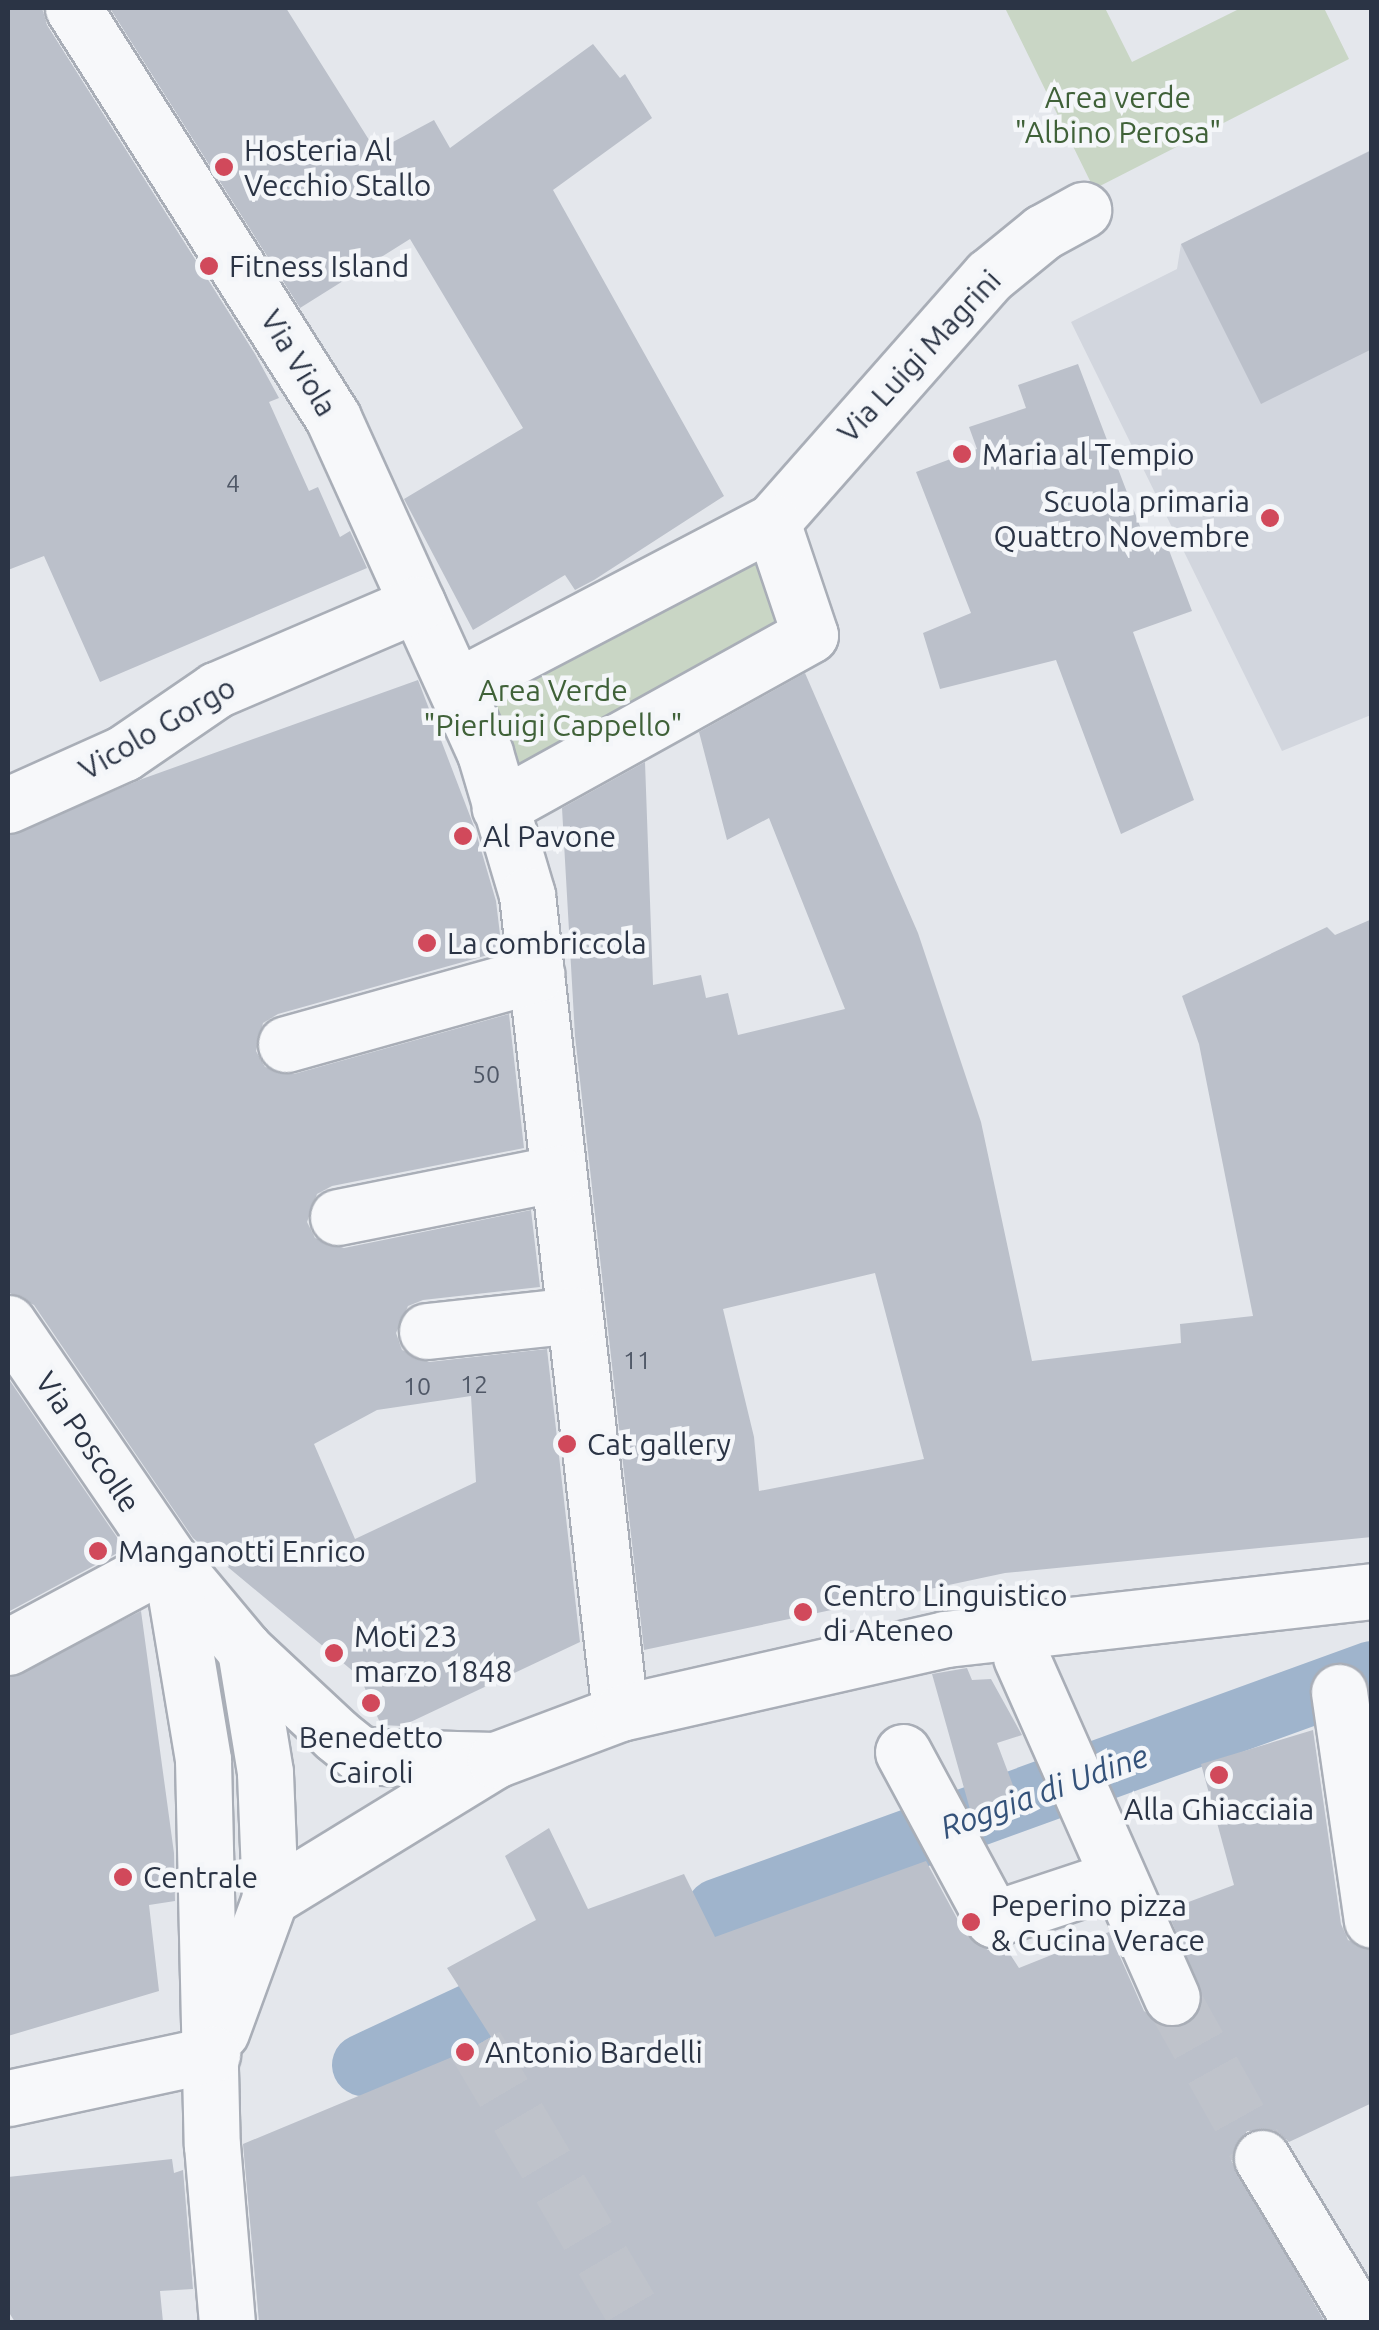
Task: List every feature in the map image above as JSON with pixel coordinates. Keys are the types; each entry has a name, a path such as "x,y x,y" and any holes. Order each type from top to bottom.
{"street":[{"name":"Via Viola","path":"73,8 333,418 416,604 458,686 500,807 526,895 620,1713"},
{"name":"Via Luigi Magrini","path":"458,686 772,522 975,290 1043,232 1083,210"},
{"path":"500,807 810,635 772,522"},
{"name":"Vicolo Gorgo","path":"8,805 124,753 216,690 416,604"},
{"path":"286,1044 536,974"},
{"path":"338,1217 558,1173"},
{"path":"427,1331 574,1315"},
{"name":"Via Poscolle","path":"8,1323 170,1560 246,1650 358,1752 495,1760"},
{"path":"8,1647 170,1560 203,1760 212,2054 226,2322"},
{"path":"270,1898 495,1760 620,1713 818,1663 945,1639 1372,1592"},
{"path":"212,2054 270,1898 265,1772 246,1650"},
{"path":"1021,1658 1172,1997"},
{"path":"1340,1692 1372,1920"},
{"path":"903,1752 957,1862 994,1919 1117,1878"},
{"path":"8,2098 212,2054"},
{"path":"1262,2158 1361,2322"}],"shaded area":[{"name":"Scuola primaria Quattro Novembre","path":"1371,150 1371,715 1282,751 1071,322 1177,269 1181,244"}],"green space":[{"name":"Area verde \"Albino Perosa\"","path":"1005,8 1105,8 1132,62 1241,8 1324,8 1349,59 1094,189"},
{"name":"Area Verde \"Pierluigi Cappello\"","path":"772,522 810,635 500,807 458,686"}],"building":[{"path":"8,8 42,8 47,25 255,354 279,398 269,402 309,491 318,487 340,537 350,531 367,568 100,682 44,556 8,570"},
{"path":"286,8 376,151 434,120 450,148 593,44 620,78 625,74 652,118 553,190 724,496 594,580 575,590 565,575 473,630 404,499 523,428 410,239 300,308 111,10"},
{"path":"1372,150 1372,349 1261,404 1181,244"},
{"path":"1078,364 1146,542 1164,537 1192,611 1133,632 1194,800 1121,834 1056,660 940,689 923,633 971,613 916,472 977,449 969,427 1026,408 1018,385"},
{"path":"805,673 918,933 981,1122 1032,1361 1181,1343 1180,1324 1253,1316 1199,1044 1182,996 1327,927 1335,935 1372,919 1372,1537 1005,1573 644,1650 575,1036 562,808 645,762 653,985 701,975 706,998 728,993 738,1035 845,1009 769,818 727,840 699,732","holes":["875,1273 924,1459 759,1491 754,1437 723,1309"]},
{"path":"418,680 475,829 496,901 502,951 278,1014 263,1023 256,1051 265,1067 294,1074 509,1014 524,1148 332,1186 317,1194 307,1222 315,1238 344,1248 531,1210 540,1287 423,1300 408,1306 396,1333 402,1350 429,1362 547,1349 580,1642 402,1726 381,1725 360,1677 193,1538 34,1305 8,1292 8,836 142,779","holes":["471,1396 476,1482 355,1539 314,1444 377,1410"]},
{"path":"8,1378 125,1549 8,1612"},
{"path":"141,1611 174,1853 175,1901 149,1905 159,1991 8,2036 8,1678"},
{"path":"967,1668 972,1680 991,1679 1022,1735 997,1743 1017,1796 971,1813 932,1674"},
{"path":"1313,1730 1341,1924 1348,1940 1372,1950 1372,2103 1289,2142 1276,2130 1247,2131 1231,2160 1325,2322 259,2322 243,2144 493,2040 447,1968 536,1920 505,1856 549,1828 588,1909 684,1874 715,1937 926,1861 966,1935 988,1950 1006,1948 1019,1968 1109,1932 1144,2011 1170,2028 1197,2016 1203,1999 1167,1910 1234,1885 1201,1764"},
{"path":"172,2159 174,2173 183,2170 193,2289 160,2291 163,2322 15,2322 8,2311 8,2177"}],"waterway":[{"name":"Roggia di Udine","path":"717,1910 1372,1672"},
{"name":"Roggia di Udine","path":"363,2065 552,1977"}],"tunnel":[{"path":"1172,1997 1262,2158"},
{"path":"476,2045 639,2322"}],"place":[{"name":"Hosteria Al Vecchio Stallo","path":"224,167"},
{"name":"Fitness Island","path":"209,266"},
{"name":"Maria al Tempio","path":"962,454"},
{"name":"Scuola primaria Quattro Novembre","path":"1270,518"},
{"name":"Al Pavone","path":"463,836"},
{"name":"La combriccola","path":"427,943"},
{"name":"Cat gallery","path":"567,1444"},
{"name":"Manganotti Enrico","path":"98,1551"},
{"name":"Centro Linguistico di Ateneo","path":"803,1612"},
{"name":"Moti 23 marzo 1848","path":"334,1653"},
{"name":"Benedetto Cairoli","path":"371,1703"},
{"name":"Alla Ghiacciaia","path":"1219,1775"},
{"name":"Centrale","path":"123,1877"},
{"name":"Peperino pizza & Cucina Verace","path":"971,1922"},
{"name":"Antonio Bardelli","path":"465,2052"}]}
